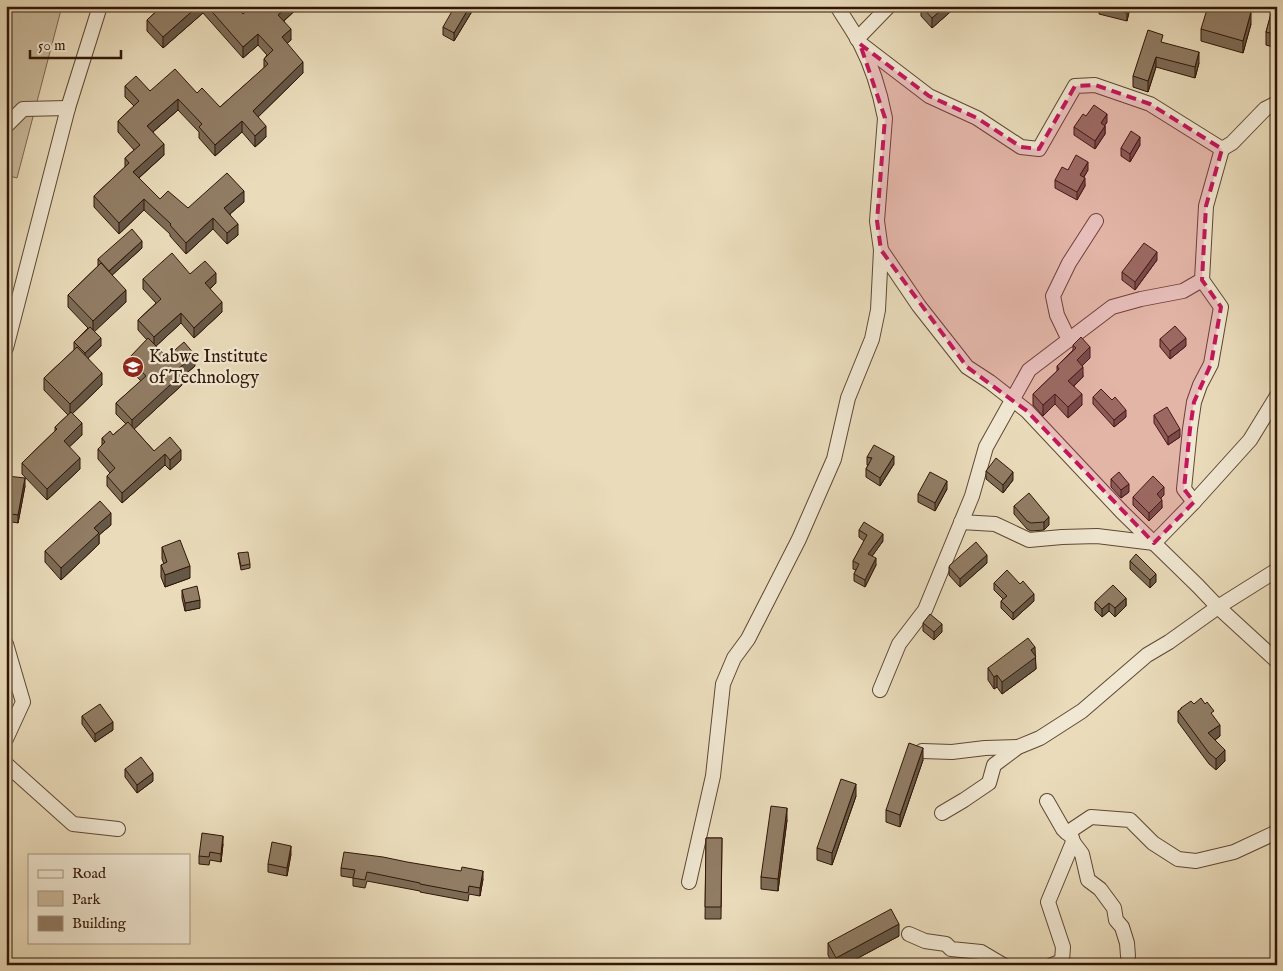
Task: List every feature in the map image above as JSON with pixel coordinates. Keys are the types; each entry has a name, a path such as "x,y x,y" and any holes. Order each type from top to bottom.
{"street":[{"path":"6,348 68,108 100,6"},
{"path":"689,882 714,776 723,684 734,658 748,639 799,539 834,459 848,398 872,339 878,310 881,250 877,221 885,118 873,74 859,42 837,6"},
{"path":"859,42 889,6"},
{"path":"859,42 929,96 977,118 1021,147 1039,149 1076,86 1095,85 1150,104 1222,149"},
{"path":"1194,502 1184,489 1190,429 1194,402 1210,364 1220,307 1202,280 1206,206 1222,149 1232,143 1265,109 1273,105 1277,106"},
{"path":"6,126 23,109 68,108"},
{"path":"1069,340 1057,315 1053,296 1069,263 1096,221"},
{"path":"881,250 919,306 968,367 1027,412 1122,512 1218,607 1277,661"},
{"path":"880,690 899,644 925,610 972,496 986,447 1029,370 1112,307 1183,291 1202,280"},
{"path":"1154,543 1250,440 1277,396"},
{"path":"961,522 995,524 1030,540 1097,536 1154,543"},
{"path":"942,813 989,783 994,765 1018,747 1040,738 1082,711 1147,655 1277,570"},
{"path":"6,644 23,702 6,739"},
{"path":"922,751 952,752 1018,747"},
{"path":"6,764 73,824 118,829"},
{"path":"1047,801 1063,829 1071,837 1082,854 1088,880 1100,889 1114,908 1116,920 1122,926 1128,944 1128,956"},
{"path":"1052,965 1062,961 1063,947 1048,902 1071,837 1091,817 1130,820 1153,843 1178,860 1196,861 1234,852 1277,832"},
{"path":"909,934 926,941 946,944 950,949 981,952 1004,965"}],"highlighted area":[{"path":"860,44 929,96 977,118 1021,147 1039,149 1075,86 1095,85 1150,104 1222,149 1206,206 1202,280 1221,307 1211,364 1194,402 1190,429 1184,489 1194,502 1154,543 1027,411 967,367 881,250 877,221 885,118"}],"green space":[{"path":"6,6 62,6 17,178 6,175"}],"building":[{"path":"162,6 198,6 163,37 147,20"},
{"path":"207,6 236,6 243,14 252,6 288,6 278,15 291,29 282,37 303,62 253,111 266,126 255,136 242,121 215,145 199,127 202,124 178,99 147,126 164,144 133,172 160,199 168,191 188,208 227,173 244,191 224,208 238,224 227,233 213,218 186,243 171,224 144,199 119,223 94,196 129,163 125,158 140,145 118,121 139,101 125,86 136,76 150,91 175,69 197,93 202,88 220,107 268,64 264,59 273,50 258,34 243,47"},
{"path":"455,6 470,6 454,33 443,27"},
{"path":"921,6 946,6 932,18"},
{"path":"1100,6 1128,6 1127,13"},
{"path":"1208,6 1230,6 1251,12 1243,41 1201,29"},
{"path":"1273,6 1277,6 1277,35 1266,32"},
{"path":"1148,30 1163,35 1161,42 1199,52 1195,67 1156,57 1148,81 1133,76"},
{"path":"1277,44 1277,58 1273,57"},
{"path":"1094,105 1107,114 1101,123 1105,126 1095,141 1074,127 1083,114 1086,116"},
{"path":"1131,131 1140,137 1130,154 1121,148"},
{"path":"1076,155 1088,162 1080,175 1085,178 1077,192 1055,180 1062,167 1068,170"},
{"path":"132,229 142,241 109,271 98,259"},
{"path":"1144,243 1157,252 1135,282 1122,272"},
{"path":"172,253 190,274 205,261 216,273 205,283 222,302 194,328 181,313 154,337 138,320 161,299 143,279"},
{"path":"101,263 126,290 93,321 68,295"},
{"path":"1175,326 1186,338 1170,351 1160,339"},
{"path":"90,327 101,338 85,353 74,342"},
{"path":"1081,337 1090,347 1077,360 1083,367 1068,381 1082,394 1068,407 1055,394 1043,405 1033,394 1059,369 1057,366 1076,348 1073,345"},
{"path":"148,338 167,357 184,342 195,355 178,369 182,374 132,420 116,403 146,376 129,358"},
{"path":"77,347 102,373 70,404 44,378"},
{"path":"1101,389 1112,400 1115,397 1126,410 1114,420 1093,397"},
{"path":"1167,407 1180,429 1168,437 1154,415"},
{"path":"71,412 82,423 64,441 80,458 47,489 22,463 57,429 55,427"},
{"path":"128,422 154,451 170,437 181,450 170,460 165,454 122,493 107,476 115,468 98,449 105,442 102,438 110,431 113,435"},
{"path":"874,445 894,456 880,478 866,469 872,458 867,457"},
{"path":"996,458 1013,472 1003,485 986,471"},
{"path":"930,472 947,481 935,503 918,494"},
{"path":"1119,472 1129,484 1121,490 1111,479"},
{"path":"7,476 25,478 18,515 6,513"},
{"path":"1153,476 1164,487 1157,494 1162,500 1149,513 1133,497"},
{"path":"1029,493 1049,517 1044,522 1031,523 1027,521 1014,506"},
{"path":"100,501 111,513 94,528 99,533 61,568 45,551"},
{"path":"864,522 883,534 868,554 876,558 865,580 854,574 859,564 853,561 867,535 859,530"},
{"path":"180,540 190,566 165,575 161,565 167,562 162,547"},
{"path":"976,542 987,555 960,579 949,567"},
{"path":"248,552 250,564 241,566 238,553"},
{"path":"1136,554 1156,574 1150,580 1130,561"},
{"path":"1007,570 1020,584 1023,581 1034,594 1013,613 1001,601 1007,596 994,583"},
{"path":"1113,585 1126,598 1115,608 1109,603 1102,609 1095,602"},
{"path":"197,586 200,600 185,603 182,590"},
{"path":"930,614 942,624 934,632 923,623"},
{"path":"1028,638 1035,647 1031,650 1036,657 1002,682 997,675 994,677 988,668"},
{"path":"1201,698 1214,711 1211,713 1220,725 1208,733 1225,750 1216,759 1209,753 1178,711 1191,701 1194,704"},
{"path":"100,704 113,722 95,734 82,716"},
{"path":"909,743 923,748 900,815 886,810"},
{"path":"141,757 153,773 137,785 125,769"},
{"path":"841,779 856,784 832,853 817,848"},
{"path":"771,806 787,808 778,879 761,877"},
{"path":"202,833 223,836 221,854 210,852 209,857 199,856"},
{"path":"706,838 722,838 721,907 705,907"},
{"path":"272,842 291,846 287,868 268,864"},
{"path":"344,852 461,871 462,867 483,871 480,888 469,886 468,893 367,872 365,880 353,878 355,870 341,868"},
{"path":"891,909 899,924 836,958 828,943"},
{"path":"828,960 831,965 818,965"}],"place":[{"name":"Kabwe Institute of Technology","path":"133,367"}]}
